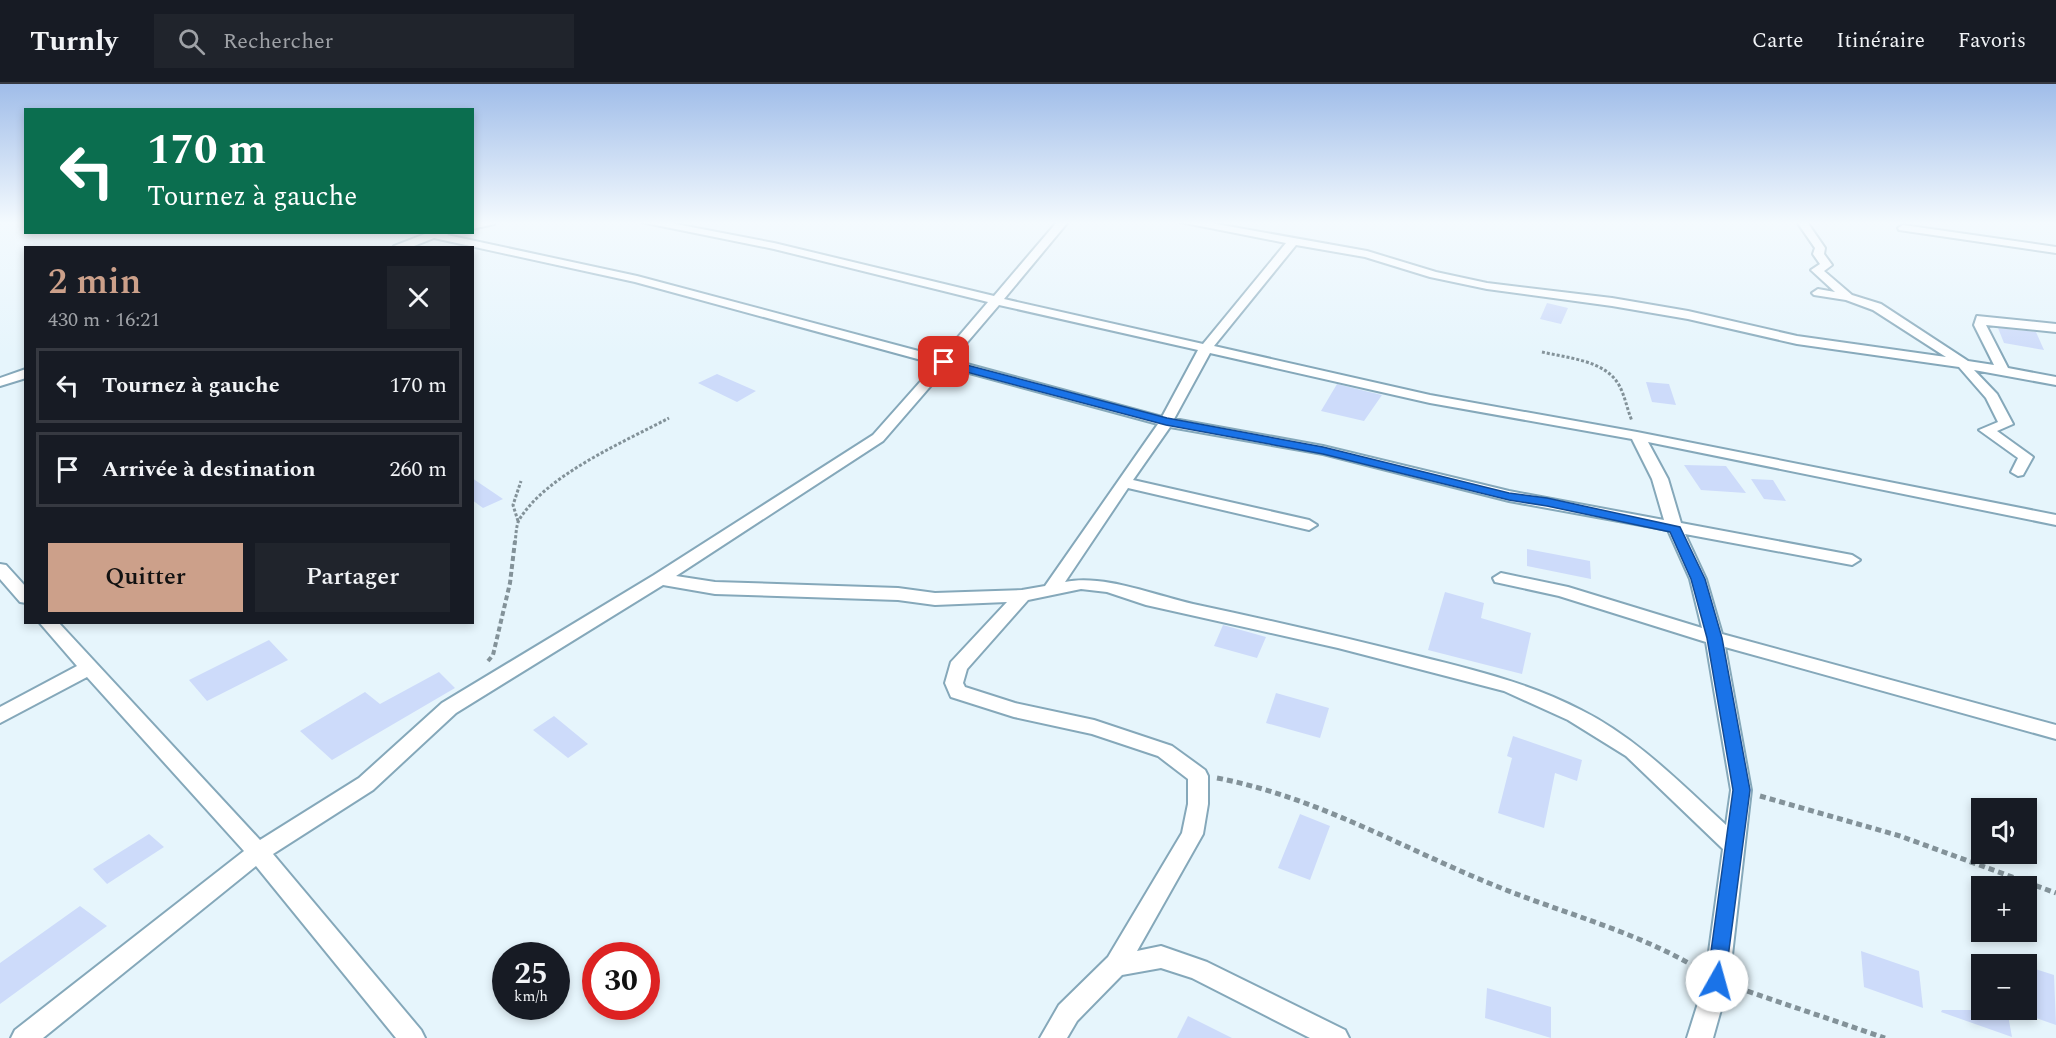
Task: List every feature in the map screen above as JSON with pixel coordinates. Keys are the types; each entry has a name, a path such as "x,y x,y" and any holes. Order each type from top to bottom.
{"street":[{"path":"582,267 637,279 1166,422 1323,450 1509,496 1675,530 1852,561"},
{"path":"858,267 998,301 1430,399 1637,436 2056,520"},
{"path":"24,1038 258,852 366,784 449,708 660,579 878,438 1026,267"},
{"path":"1052,588 1166,422 1206,348 1273,267"},
{"path":"1410,267 1434,275 1477,284 1612,302 1688,315 1797,340 1862,346 2056,381"},
{"path":"1824,267 1818,270 1848,297"},
{"path":"1818,293 1848,297 1878,307 1964,363 1970,376 1992,396 1996,410 2006,424 1986,430 2026,456 2018,472"},
{"path":"2003,371 1980,324 1981,319 2056,328"},
{"path":"0,382 24,375"},
{"path":"1637,436 1660,479 1675,530 1698,579 1714,638 1741,790 1717,981 1700,1038"},
{"path":"1125,483 1309,525"},
{"path":"0,569 24,596"},
{"path":"1501,578 1562,591 1714,638 2056,732"},
{"path":"660,579 716,588 898,594 935,598 1022,596 1052,588 1081,584 1108,586 1146,599 1338,642 1509,686 1575,715 1633,751 1734,846"},
{"path":"1022,596 958,667 954,683 958,692 1014,710 1094,727 1145,744 1165,751 1198,776 1198,804 1192,834 1116,965 1068,1013 1053,1038"},
{"path":"48,624 258,852 412,1038"},
{"path":"0,716 87,669"},
{"path":"1116,965 1161,957 1199,970 1336,1038"}],"path":[{"path":"1542,352 1585,363 1606,372 1618,383 1637,436"},
{"path":"518,520 550,486 600,454 669,418"},
{"path":"486,664 493,655 510,583 518,520 513,506 521,481"},
{"path":"1198,776 1252,783 1320,807 1478,878 1668,951 1717,981 1885,1038"},
{"path":"1741,790 1900,836 2056,893"}],"building":[{"path":"1547,303 1568,308 1561,324 1540,319"},
{"path":"1998,328 2036,332 2044,350 2004,343"},
{"path":"717,374 756,391 737,402 698,383"},
{"path":"1646,382 1669,384 1676,405 1652,402"},
{"path":"1337,384 1382,395 1364,421 1321,411"},
{"path":"1684,465 1726,466 1746,493 1701,490"},
{"path":"474,479 503,499 483,508 474,501"},
{"path":"1751,479 1773,480 1786,501 1764,499"},
{"path":"1527,549 1590,561 1591,579 1527,566"},
{"path":"1445,592 1484,603 1481,618 1531,633 1522,674 1428,650"},
{"path":"1223,625 1266,637 1257,658 1214,646"},
{"path":"269,640 288,660 207,701 189,680"},
{"path":"439,672 455,688 332,760 300,731 365,692 380,704"},
{"path":"1276,693 1329,708 1320,738 1266,723"},
{"path":"554,716 588,744 568,758 533,730"},
{"path":"1513,736 1582,760 1577,781 1555,773 1544,828 1498,813 1512,758 1507,756"},
{"path":"1300,814 1330,826 1310,880 1278,868"},
{"path":"149,834 164,847 107,884 93,869"},
{"path":"80,906 107,926 0,1004 0,963"},
{"path":"1861,951 1919,971 1923,1008 1864,987"},
{"path":"2037,970 2054,975 2056,1025 2037,1018"},
{"path":"1487,988 1551,1007 1551,1038 1485,1018"},
{"path":"1942,1010 1971,1010 1971,1020 2009,1020 2012,1037 1941,1012"},
{"path":"1188,1016 1232,1038 1177,1038"}],"route":[{"path":"944,362 1166,422 1323,450 1509,496 1675,530 1685,546 1698,579 1714,638 1741,790 1717,981"}]}
